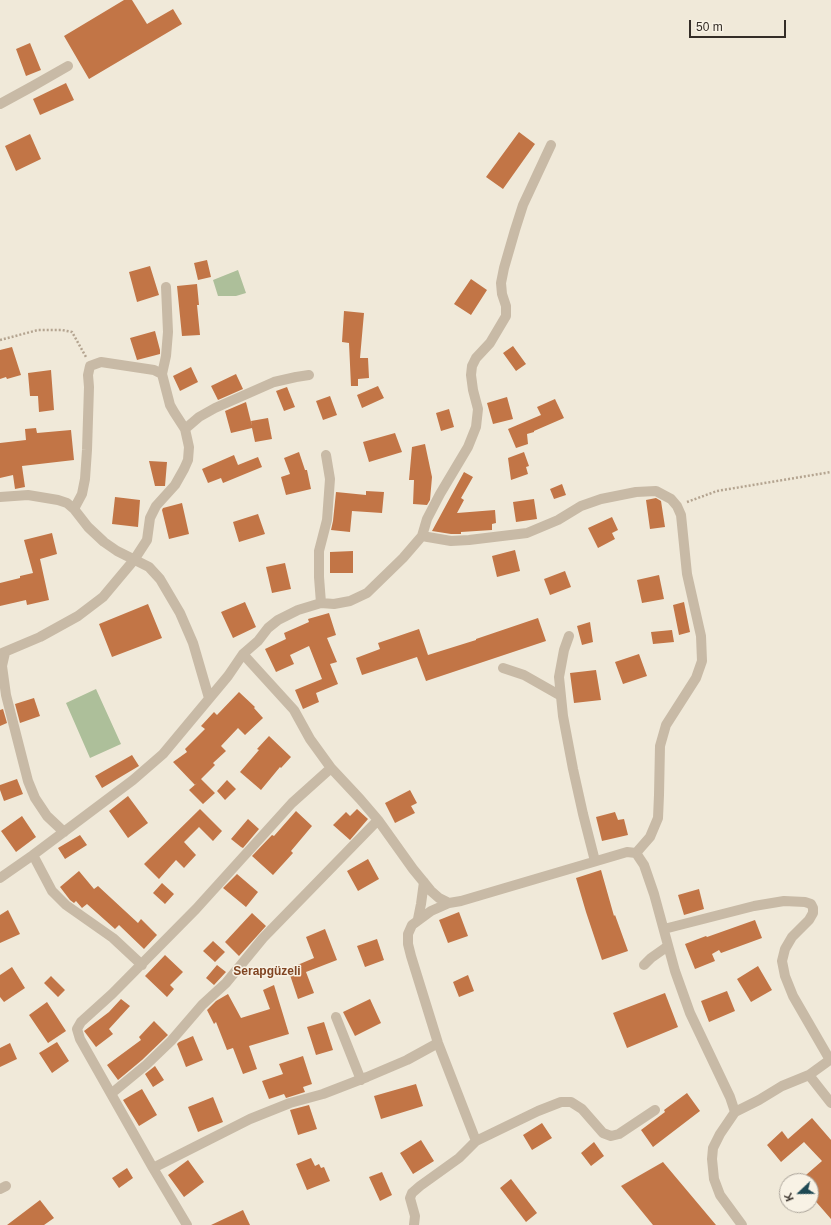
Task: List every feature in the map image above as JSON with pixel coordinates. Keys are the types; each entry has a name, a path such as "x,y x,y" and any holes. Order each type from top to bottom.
{"street":[{"path":"0,104 68,66"},
{"path":"0,878 133,780 162,754 228,676 243,654 258,642 268,628 278,620 298,610 321,603 334,604 350,601 367,593 403,558 422,536 427,519 468,447 476,427 478,410 473,390 471,375 472,366 476,358 490,343 506,316 506,306 500,283 523,205 551,145"},
{"path":"64,832 47,816 35,798 28,781 6,695 2,654 40,637 78,616 103,597 134,560 147,540 150,518 156,506 175,485 188,460 189,447 186,429 170,405 162,374 166,356 167,338 166,287"},
{"path":"74,509 82,494 85,479 89,387 88,375 90,366 101,362 124,364 154,370 162,374"},
{"path":"186,429 199,417 215,408 274,382 308,375"},
{"path":"321,603 319,551 327,520 330,479 326,455"},
{"path":"422,536 444,540 469,540 526,533 558,520 581,506 601,499 636,492 656,491 671,499 677,506 681,515 688,574 701,636 702,661 696,678 666,725 660,746 658,818 650,837 636,853"},
{"path":"0,497 28,495 67,503 74,509 88,527 104,542 117,551 149,567 160,578 180,613 193,643 209,698"},
{"path":"569,636 564,650 559,677 561,696 572,769 595,861"},
{"path":"243,654 263,674 294,710 310,739 331,768 360,798 378,820 408,863 431,891 439,898 449,903"},
{"path":"503,668 524,675 561,696"},
{"path":"187,1225 80,1039 77,1029 81,1022 142,965 196,909 292,804 331,768"},
{"path":"112,1093 146,1065 171,1041 202,1005 226,983 263,938 378,820"},
{"path":"476,1142 438,1043 411,956 408,944 408,934 412,925 418,919 449,903 461,901 627,852 636,853 644,865 654,894 675,971 690,1014 730,1097 735,1112"},
{"path":"33,855 52,891 66,905 113,938 142,965"},
{"path":"418,919 424,882"},
{"path":"664,929 754,906 784,902 805,902 811,904 813,908 813,913 809,920 792,937 784,949 782,961 785,976 793,996 831,1060 809,1075 782,1086 735,1112 720,1134 713,1148 712,1159 714,1179 720,1195 742,1225"},
{"path":"644,965 668,946"},
{"path":"336,1017 360,1080"},
{"path":"153,1168 250,1119 290,1103 323,1094 360,1080 407,1060 438,1043"},
{"path":"809,1075 831,1103"},
{"path":"414,1225 415,1216 410,1198 412,1193 459,1158 476,1142 538,1111 561,1102 571,1102 582,1109 603,1132 611,1136 619,1134 655,1110"}],"path":[{"path":"0,340 38,330 53,329 72,332 90,366"},
{"path":"677,506 717,491 831,472"}],"green space":[{"path":"238,270 246,293 236,296 218,296 213,280"},
{"path":"96,689 121,744 90,758 66,703"}],"building":[{"path":"124,0 132,0 147,24 173,9 182,24 89,79 64,36"},
{"path":"30,43 41,70 26,76 16,49"},
{"path":"66,83 74,100 40,115 33,99"},
{"path":"519,132 535,144 503,189 486,177"},
{"path":"30,134 41,159 16,171 5,146"},
{"path":"207,260 211,277 198,280 194,263"},
{"path":"150,266 159,295 137,302 129,272"},
{"path":"471,279 487,290 471,315 454,304"},
{"path":"197,284 199,305 197,305 200,335 182,336 177,286"},
{"path":"344,311 364,313 360,358 368,358 369,378 358,379 358,386 351,386 349,343 342,342"},
{"path":"155,331 160,354 137,360 130,338"},
{"path":"513,346 526,364 516,371 503,353"},
{"path":"12,347 21,375 7,379 6,377 0,379 0,350"},
{"path":"191,367 198,382 180,391 173,376"},
{"path":"51,370 54,410 39,412 38,396 30,396 28,373"},
{"path":"236,374 243,389 218,400 211,386"},
{"path":"378,386 384,398 362,408 357,395"},
{"path":"287,387 295,407 284,411 276,391"},
{"path":"330,396 337,415 323,420 316,401"},
{"path":"507,397 513,419 493,424 487,403"},
{"path":"555,399 564,418 527,434 528,444 516,448 508,429 541,415 537,407"},
{"path":"246,402 252,426 251,421 268,418 272,439 255,442 252,428 231,433 225,411"},
{"path":"449,409 454,427 441,431 436,413"},
{"path":"36,428 37,433 71,430 74,460 22,466 25,487 15,489 13,475 0,478 0,443 26,440 25,429"},
{"path":"395,433 402,452 369,462 363,442"},
{"path":"425,444 432,477 430,500 427,505 413,504 414,480 409,480 412,447"},
{"path":"299,452 305,470 307,470 311,489 286,495 281,477 290,474 284,458"},
{"path":"524,452 529,466 526,467 528,474 511,480 508,458"},
{"path":"234,455 238,465 258,457 262,467 223,483 221,478 208,483 202,469"},
{"path":"149,461 167,462 165,486 155,486"},
{"path":"464,472 473,477 461,498 464,500 457,513 495,510 496,523 492,524 492,530 461,532 461,534 432,531"},
{"path":"562,484 566,495 554,499 550,489"},
{"path":"366,491 384,492 382,513 352,511 350,532 331,530 336,492 366,495"},
{"path":"115,497 140,500 138,527 112,524"},
{"path":"656,498 661,501 665,527 650,529 646,500"},
{"path":"534,499 537,519 516,522 513,502"},
{"path":"182,503 189,534 169,539 162,510 163,508"},
{"path":"258,514 265,534 239,542 233,522"},
{"path":"612,517 618,530 612,533 615,539 598,548 588,528"},
{"path":"52,533 57,554 40,559 49,600 27,605 26,600 0,606 0,583 33,573 24,540"},
{"path":"515,550 520,571 497,577 492,556"},
{"path":"353,551 353,573 330,573 330,552"},
{"path":"285,563 291,589 272,593 266,567"},
{"path":"565,571 571,587 550,595 544,579"},
{"path":"659,575 664,599 642,603 637,580"},
{"path":"245,602 256,627 233,638 221,612"},
{"path":"684,602 690,632 679,635 673,605"},
{"path":"148,604 162,638 112,657 99,624"},
{"path":"329,613 336,635 327,638 337,662 330,664 338,684 316,693 319,702 303,709 295,690 322,679 309,646 290,655 294,664 276,672 265,649 286,639 284,633 309,622 308,619"},
{"path":"538,618 546,641 426,681 417,657 362,675 356,658 380,649 378,643 419,629 428,655"},
{"path":"590,622 593,642 582,645 577,626"},
{"path":"672,630 674,642 653,644 651,632"},
{"path":"639,654 647,676 623,684 615,662"},
{"path":"596,670 601,700 574,703 570,673"},
{"path":"239,692 255,707 254,708 263,718 245,735 238,728 221,746 226,751 213,763 215,765 201,779 215,793 203,804 189,790 195,785 173,762 187,752 185,749 205,729 201,726 214,712 217,715"},
{"path":"34,698 40,716 20,723 15,704"},
{"path":"3,709 7,723 0,726 0,710"},
{"path":"269,736 291,757 281,768 280,767 261,790 240,772"},
{"path":"132,755 139,766 102,788 95,776"},
{"path":"17,779 23,794 4,801 0,790 0,785"},
{"path":"227,780 236,789 225,800 217,791"},
{"path":"410,790 417,803 411,806 415,813 395,823 385,803"},
{"path":"128,796 148,823 128,838 109,811"},
{"path":"200,809 222,831 213,841 199,827 184,842 196,855 184,868 176,860 159,879 144,864"},
{"path":"357,809 368,819 350,840 333,825 346,812 350,816"},
{"path":"296,811 312,826 291,851 293,853 273,875 252,856 272,835 274,836"},
{"path":"615,812 618,820 624,819 628,835 602,841 596,817"},
{"path":"22,816 36,837 16,852 1,831"},
{"path":"248,819 259,829 243,848 231,839"},
{"path":"80,835 87,845 65,859 58,848"},
{"path":"368,859 379,879 358,891 347,871"},
{"path":"601,870 614,916 615,915 628,951 602,960 576,878"},
{"path":"79,871 94,889 98,886 138,923 141,919 157,935 144,949 119,925 115,929 87,904 82,908 76,901 74,903 70,900 60,887"},
{"path":"237,874 258,892 246,907 223,888"},
{"path":"162,883 174,894 165,904 153,893"},
{"path":"699,889 704,909 684,915 678,895"},
{"path":"8,910 20,934 0,943 0,915"},
{"path":"459,912 468,936 448,943 439,920"},
{"path":"252,913 266,926 239,956 225,942"},
{"path":"755,920 762,938 721,953 719,950 712,954 715,961 695,969 685,944"},
{"path":"325,929 337,960 306,972 314,993 298,999 288,969 314,958 306,937"},
{"path":"377,939 384,960 365,967 357,946"},
{"path":"213,941 225,952 215,962 203,951"},
{"path":"165,955 183,972 170,985 174,989 167,997 145,976"},
{"path":"217,965 226,972 214,985 206,978"},
{"path":"758,966 772,990 751,1002 737,979"},
{"path":"12,967 25,988 4,1002 0,997 0,975"},
{"path":"468,975 474,991 459,997 453,982"},
{"path":"51,976 65,990 58,997 44,983"},
{"path":"274,985 289,1034 249,1046 257,1069 243,1074 233,1048 227,1050 216,1022 214,1024 207,1010 216,1001 228,994 241,1018 270,1009 263,990"},
{"path":"727,991 735,1011 709,1022 701,1001"},
{"path":"665,993 678,1027 627,1048 613,1013"},
{"path":"121,999 130,1006 109,1029 113,1034 96,1047 84,1031 109,1012"},
{"path":"370,999 381,1023 355,1036 343,1012"},
{"path":"47,1002 66,1031 48,1043 29,1015"},
{"path":"154,1021 168,1035 118,1080 107,1065 141,1040 139,1037"},
{"path":"324,1022 333,1050 316,1055 307,1027"},
{"path":"193,1036 203,1060 186,1067 177,1044"},
{"path":"57,1042 69,1061 52,1073 39,1053"},
{"path":"10,1043 17,1059 0,1067 0,1048"},
{"path":"303,1056 312,1084 303,1087 305,1092 286,1098 284,1094 269,1099 262,1081 283,1074 279,1064"},
{"path":"155,1066 164,1080 153,1087 145,1074"},
{"path":"416,1084 423,1106 381,1119 374,1096"},
{"path":"142,1089 157,1115 139,1126 123,1100"},
{"path":"687,1093 700,1111 653,1147 641,1130"},
{"path":"213,1097 223,1122 198,1132 188,1107"},
{"path":"309,1105 317,1129 298,1135 290,1110"},
{"path":"812,1118 831,1140 831,1219 819,1205 819,1173 808,1173 822,1161 804,1142 781,1162 767,1145 782,1131 788,1139"},
{"path":"542,1123 552,1138 532,1150 523,1135"},
{"path":"421,1140 434,1161 413,1174 400,1153"},
{"path":"594,1142 604,1156 591,1166 581,1153"},
{"path":"311,1158 315,1166 319,1164 321,1168 324,1167 330,1181 307,1190 296,1164"},
{"path":"188,1160 204,1182 184,1197 168,1175"},
{"path":"663,1162 716,1225 653,1225 621,1186"},
{"path":"127,1168 133,1178 119,1188 112,1178"},
{"path":"382,1172 392,1195 380,1201 369,1177"},
{"path":"511,1179 537,1213 526,1222 500,1188"},
{"path":"40,1200 54,1218 44,1225 7,1225"},
{"path":"243,1210 250,1225 211,1225"}],"district":[{"name":"Serapgüzeli","path":"267,972"}]}
